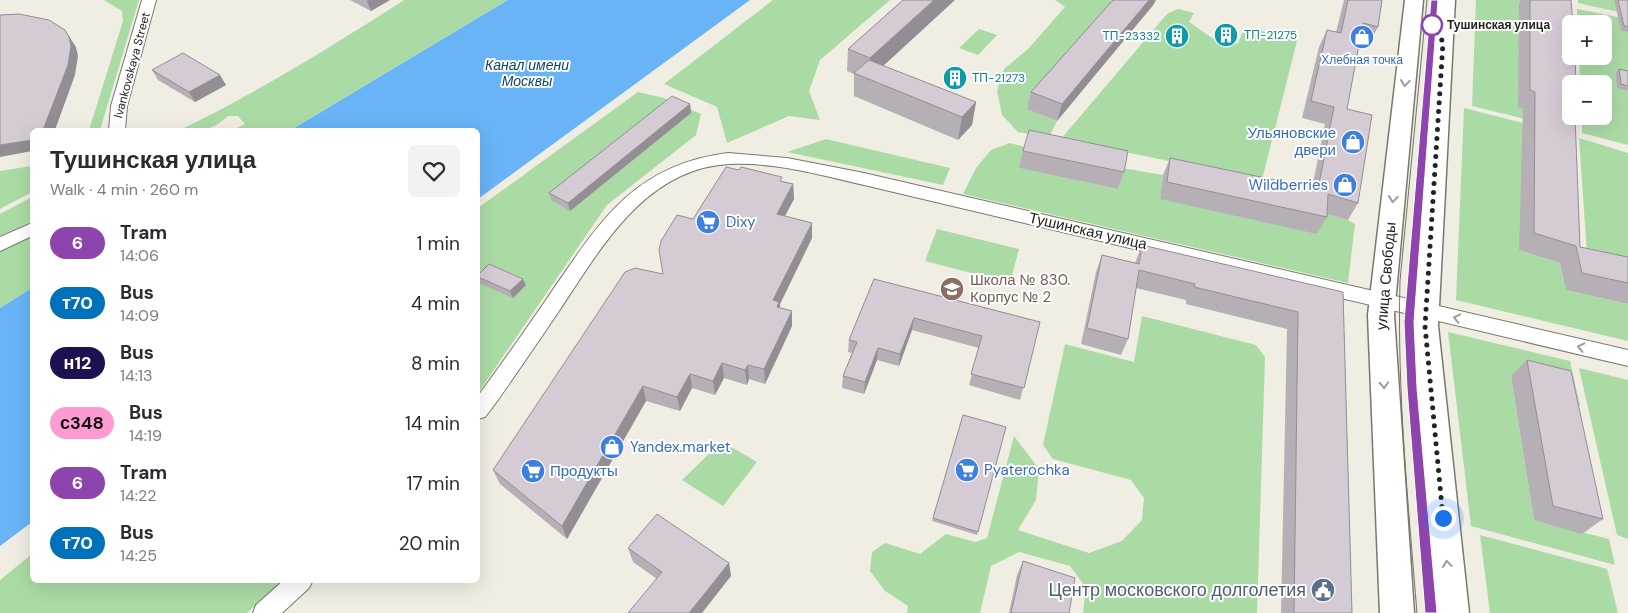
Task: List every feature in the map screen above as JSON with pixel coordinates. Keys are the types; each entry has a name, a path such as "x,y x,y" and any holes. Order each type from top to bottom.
{"main road":[{"name":"улица Свободы","path":"1397,613 1382,344 1382,299 1414,0"},
{"path":"1446,0 1425,310 1427,356 1452,613"}],"street":[{"name":"Ivankovskaya Street","path":"117,128 119,106 149,0"},
{"name":"Тушинская улица","path":"480,408 523,349 602,232 638,196 669,174 711,160 744,159 773,162 956,199 1628,358"},
{"path":"0,246 30,230"},
{"path":"265,613 298,583"}],"green space":[{"path":"104,0 139,0 101,128 90,128 123,21 122,11"},
{"path":"404,0 508,0 294,128 237,128 245,124 238,116 228,116 208,128 184,128 238,100 349,35"},
{"path":"773,0 890,0 820,60 809,91 820,120 789,116 727,143 717,107 664,84"},
{"path":"1055,0 1123,0 1028,109 1057,121 1049,137 1018,132 1002,115 997,91 1004,69 1029,48 1065,7"},
{"path":"1476,0 1540,0 1562,98 1562,125 1566,125 1566,129 1472,106"},
{"path":"1578,0 1628,0 1628,14 1578,3"},
{"path":"1178,9 1194,13 1189,22 1212,38 1238,44 1242,33 1258,30 1297,41 1262,180 1061,139 1167,14"},
{"path":"1577,9 1608,15 1577,15"},
{"path":"1612,16 1628,19 1628,76 1618,88 1628,91 1628,145 1582,133 1582,125 1612,125 1612,75 1580,75 1579,65 1612,65"},
{"path":"979,29 997,35 978,55 959,48"},
{"path":"638,92 664,98 701,114 696,135 607,205 480,390 480,207"},
{"path":"1464,108 1566,134 1519,250 1560,263 1566,290 1628,304 1628,341 1456,300"},
{"path":"1579,138 1628,153 1628,263 1587,254"},
{"path":"826,139 950,168 943,185 787,152"},
{"path":"1010,143 1025,147 1020,168 1118,189 1122,168 1163,175 1160,199 1318,211 1348,220 1355,224 1348,283 963,194 976,168 991,150"},
{"path":"30,166 30,193 0,209 0,171"},
{"path":"30,198 30,222 0,238 0,214"},
{"path":"937,229 1019,249 1010,283 925,261"},
{"path":"30,236 30,289 0,308 0,251"},
{"path":"1142,316 1256,345 1265,357 1257,613 1083,613 1086,588 1070,566 1019,552 991,566 980,613 907,613 908,606 885,591 870,571 872,552 885,543 920,554 946,534 975,542 987,538 1014,436 1039,469 1036,500 1018,530 1089,553 1122,541 1142,520 1144,498 1131,480 1053,459 1043,445 1065,344 1134,362"},
{"path":"1448,332 1570,361 1580,405 1556,399 1511,376 1534,520 1609,539 1615,565 1471,526"},
{"path":"1579,368 1628,380 1628,539 1617,535"},
{"path":"718,445 733,448 757,462 723,506 682,480"},
{"path":"1480,535 1607,569 1618,613 1490,613"},
{"path":"30,556 30,583 281,583 247,613 0,613 0,580"}],"water":[{"name":"Канал имени Москвы","path":"508,0 750,0 480,198 480,128 294,128"},
{"path":"30,289 30,524 0,546 0,308"}],"building":[{"path":"903,0 934,0 870,58 848,49"},
{"path":"1113,0 1149,0 1062,104 1031,92"},
{"path":"1348,0 1382,0 1378,27 1363,23 1347,109 1372,115 1358,203 1328,194 1327,217 1167,182 1170,158 1318,189 1334,107 1311,101 1327,30 1341,33"},
{"path":"1530,0 1571,0 1572,15 1562,15 1562,65 1575,65 1576,75 1562,75 1562,125 1575,125 1580,247 1628,257 1628,283 1582,273 1576,246 1534,233 1535,92 1530,90"},
{"path":"1618,0 1628,0 1628,27 1624,26"},
{"path":"19,14 49,20 65,30 71,46 68,65 44,128 30,128 30,140 0,145 0,15"},
{"path":"183,53 220,75 189,92 152,70"},
{"path":"869,60 976,102 962,117 854,73"},
{"path":"1619,69 1628,71 1628,86 1621,84"},
{"path":"672,96 690,104 568,203 549,193"},
{"path":"1029,130 1128,151 1124,172 1023,151"},
{"path":"726,167 739,170 741,167 782,177 780,181 793,184 777,214 812,223 773,300 779,302 777,307 792,311 764,369 748,365 745,370 722,363 713,381 690,374 677,397 643,386 562,526 493,470 625,272 635,268 663,274 659,250 661,241 677,215 693,219"},
{"path":"1142,245 1343,292 1352,613 1294,613 1298,312 1194,287 1195,284 1139,270 1128,339 1087,328 1102,255 1139,264"},
{"path":"489,264 523,279 510,291 480,278 480,273"},
{"path":"874,279 1040,322 1024,388 971,374 982,336 914,318 900,354 878,348 865,382 843,376 857,342 849,340"},
{"path":"1527,360 1571,371 1603,519 1553,506"},
{"path":"963,415 1006,427 978,532 933,518"},
{"path":"657,514 729,563 689,613 628,613 662,572 628,548"},
{"path":"1023,561 1075,578 1069,613 1011,613"}],"tram line":[{"path":"1417,613 1402,406 1400,281 1427,0"},
{"path":"1431,613 1412,388 1409,322 1434,0"},
{"name":"6","path":"1431,613 1412,388 1409,322 1434,0"}],"place":[{"name":"Тушинская улица","path":"1432,25"},
{"name":"ТП-21275","path":"1226,35"},
{"name":"ТП-23332","path":"1177,36"},
{"name":"Хлебная точка","path":"1362,37"},
{"name":"ТП-21273","path":"955,78"},
{"name":"Ульяновские двери","path":"1353,142"},
{"name":"Wildberries","path":"1345,185"},
{"name":"Dixy","path":"708,222"},
{"name":"Школа № 830. Корпус № 2","path":"952,289"},
{"name":"Yandex.market","path":"612,447"},
{"name":"Pyaterochka","path":"967,470"},
{"name":"Продукты","path":"533,471"},
{"name":"Центр московского долголетия","path":"1323,590"}],"route":[{"path":"1432,25 1443,42 1425,326 1443,518"}]}
